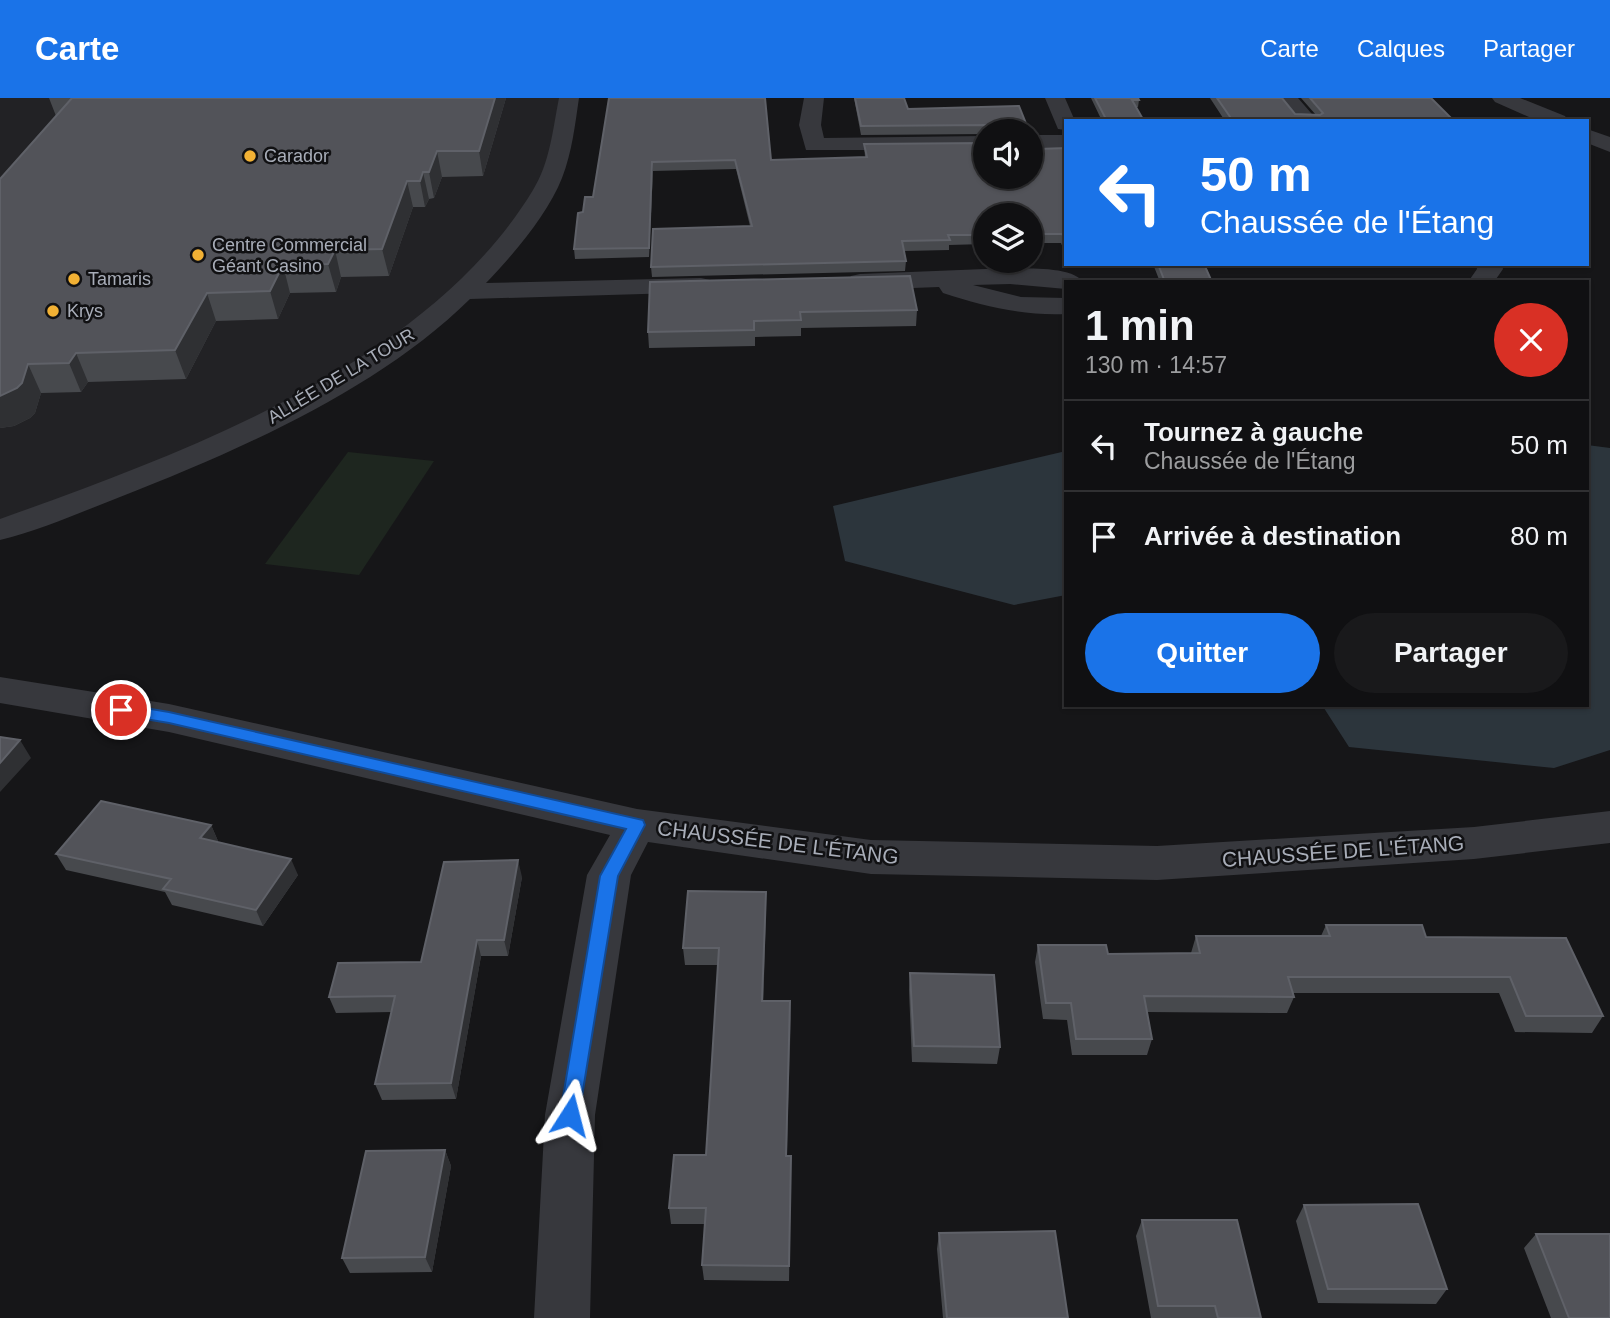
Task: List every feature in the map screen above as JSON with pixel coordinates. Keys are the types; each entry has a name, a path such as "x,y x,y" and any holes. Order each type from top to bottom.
{"street":[{"name":"ALLÉE DE LA TOUR","path":"0,530 116,489 266,423 396,346 466,291 521,228 546,188 561,142 569,98"},
{"path":"814,98 810,125 814,145 973,143"},
{"path":"1055,98 1064,119"},
{"path":"1287,98 1305,119"},
{"path":"1502,98 1552,119"},
{"path":"1589,136 1610,145"},
{"path":"1043,142 1064,142"},
{"path":"838,283 1010,276 1064,280"},
{"path":"934,281 1009,305 1040,308 1064,306"},
{"path":"466,291 728,285"},
{"name":"CHAUSSÉE DE L'ÉTANG","path":"0,690 169,718 637,825 871,857 1157,863 1474,843 1610,827"},
{"path":"562,1318 570,1115 609,876 637,825"}],"shaded area":[{"path":"0,98 569,98 546,188 466,291 266,423 0,530"},
{"path":"1589,445 1610,448 1610,750 1554,768 1349,747 1323,707 1589,707"},
{"path":"1064,451 1064,595 1014,605 845,561 833,506"},
{"path":"348,452 434,461 359,575 265,564"}],"building":[{"name":"Centre Commercial Géant Casino","path":"72,98 495,98 479,151 437,151 429,172 423,172 420,181 407,181 382,249 335,250 328,264 283,265 270,291 207,293 175,350 76,353 69,363 28,364 22,383 0,396 0,179"},
{"path":"609,98 765,98 771,160 867,157 864,144 973,143 973,189 1043,189 1043,149 1064,148 1064,237 1062,234 1043,234 1043,203 973,203 973,235 948,235 950,240 902,241 906,261 651,267 653,229 752,226 735,160 652,162 649,248 574,249 578,213 583,212 585,197 593,197"},
{"path":"855,98 904,98 908,109 1019,106 1024,119 973,119 973,125 861,126"},
{"path":"1095,98 1138,98 1139,100 1132,100 1143,119 1106,119"},
{"path":"1217,98 1282,98 1295,114 1320,115 1323,113 1310,98 1431,98 1452,119 1232,119"},
{"path":"1159,266 1205,266 1211,280 1164,280"},
{"path":"910,276 917,310 800,312 801,320 754,321 754,330 648,332 650,282"},
{"path":"0,737 20,740 0,763"},
{"path":"101,801 211,825 200,838 291,859 256,910 163,889 171,879 56,854"},
{"path":"518,860 504,940 477,940 451,1083 375,1084 395,996 329,997 338,963 421,962 444,862"},
{"path":"688,891 766,892 762,1001 790,1001 786,1156 791,1156 789,1266 702,1265 706,1208 669,1208 674,1155 706,1155 719,948 683,948"},
{"path":"1326,925 1422,925 1426,937 1566,938 1603,1016 1526,1016 1510,977 1288,977 1294,997 1144,996 1152,1039 1076,1039 1071,1003 1046,1003 1038,945 1106,945 1108,954 1200,953 1196,936 1330,936"},
{"path":"910,973 994,975 1000,1047 914,1046"},
{"path":"445,1150 425,1257 342,1258 366,1151"},
{"path":"1418,1204 1447,1289 1328,1289 1304,1205"},
{"path":"1142,1220 1237,1220 1261,1318 1218,1318 1215,1306 1158,1306"},
{"path":"1055,1231 1068,1318 947,1318 939,1233"},
{"path":"1536,1234 1610,1234 1610,1318 1569,1318"}],"place":[{"name":"Carador","path":"250,156"},
{"name":"Centre Commercial Géant Casino","path":"198,255"},
{"name":"Tamaris","path":"74,279"},
{"name":"Krys","path":"53,311"}],"route":[{"path":"121,710 169,718 637,825 609,876 570,1115"}]}
